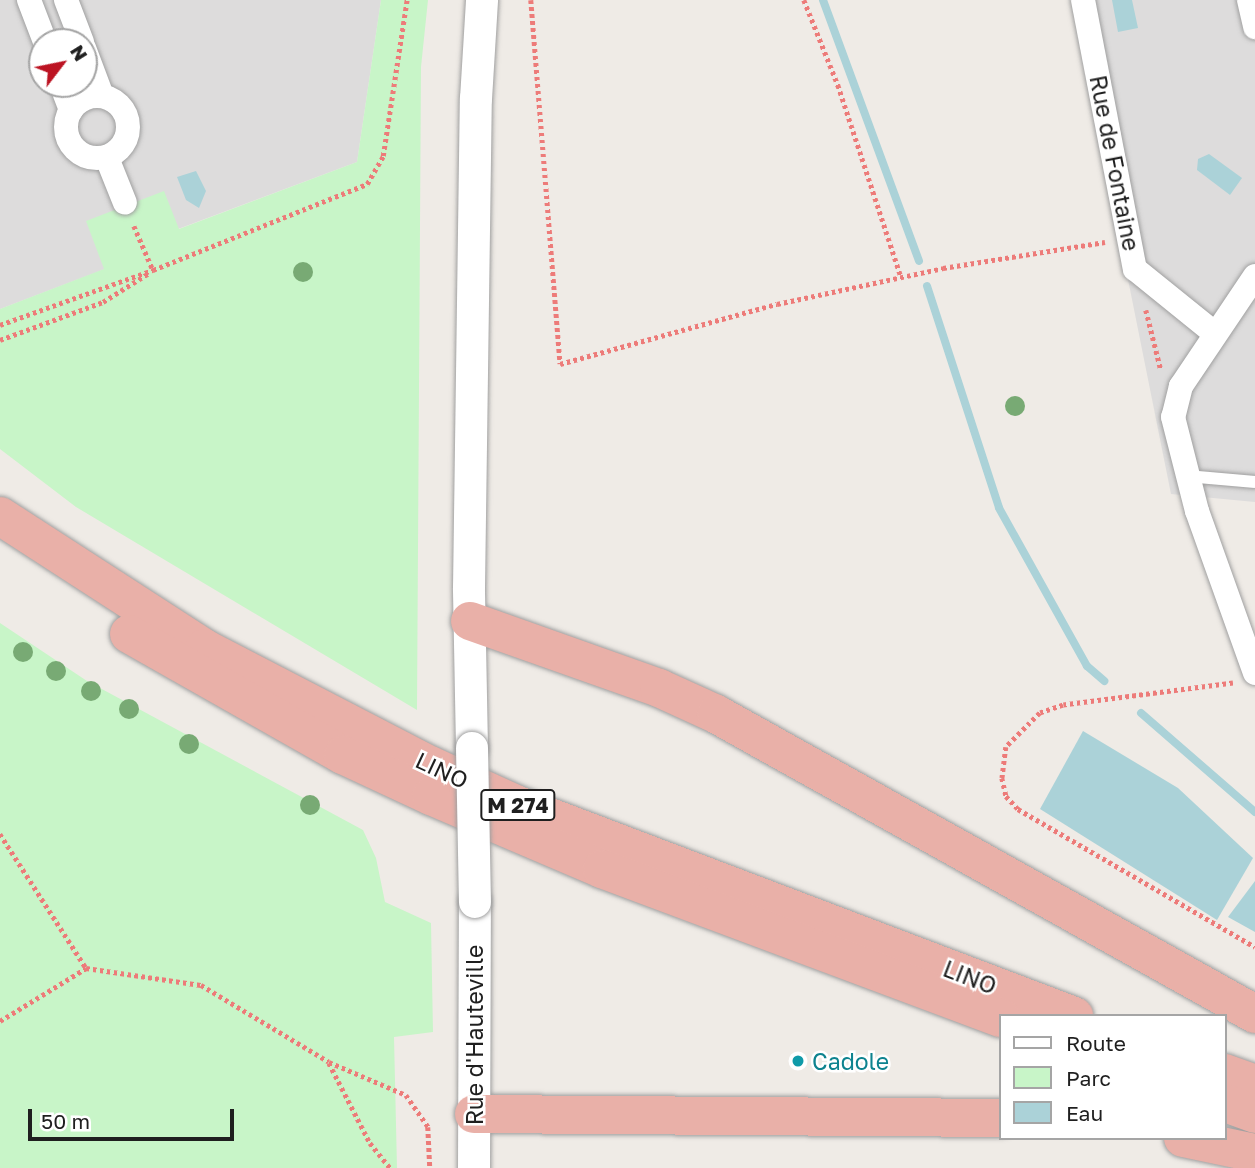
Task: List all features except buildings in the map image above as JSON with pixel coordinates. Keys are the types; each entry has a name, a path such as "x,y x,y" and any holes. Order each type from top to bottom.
{"highway":[{"name":"LINO","path":"0,516 204,648 432,766 518,805 1069,1014"},
{"name":"LINO","path":"0,547 187,669 343,755 577,858 1000,1018"},
{"path":"470,621 659,688 728,720 1255,1014"},
{"path":"1227,1074 1255,1084"},
{"path":"1227,1103 1255,1114"},
{"path":"474,1114 1000,1118"},
{"path":"1193,1140 1255,1153"}],"street":[{"path":"29,0 40,28"},
{"path":"66,0 77,28"},
{"name":"Rue d'Hauteville","path":"474,1168 475,902 470,621 476,112 482,0"},
{"name":"Rue de Fontaine","path":"1083,0 1135,269 1213,332"},
{"path":"1249,0 1255,27"},
{"path":"98,85 102,96"},
{"path":"102,96 120,106 129,125 124,145 107,158 87,157 71,144 66,125 71,110 82,100 102,96"},
{"path":"66,98 71,110"},
{"path":"107,158 125,203"},
{"path":"1249,677 1187,477 1173,416 1181,386 1213,332 1255,276"}],"lane":[{"path":"1187,477 1255,482"}],"path":[{"path":"0,325 153,270 367,184 383,156 407,0"},
{"path":"531,0 561,364 777,304 901,277 1130,239"},
{"path":"804,0 838,85 901,277"},
{"path":"125,203 153,270"},
{"path":"1135,269 1173,416"},
{"path":"0,340 103,302 153,270"},
{"path":"1249,677 1063,705 1040,713 1006,747 1002,778 1006,796 1018,809 1255,947"},
{"path":"0,834 86,968"},
{"path":"0,1021 86,968 201,985 329,1062 406,1095 428,1127 430,1168"},
{"path":"329,1062 370,1143 390,1168"}],"shaded area":[{"path":"0,0 381,0 357,162 178,229 87,222 105,269 0,309"},
{"path":"1072,0 1255,0 1255,502 1171,494"}],"green space":[{"path":"381,0 428,0 421,67 417,710 76,507 0,449 0,309 104,269 86,221 164,191 179,229 357,162"},
{"path":"0,623 87,681 363,830 376,858 385,902 431,923 433,1032 394,1037 397,1168 0,1168"}],"water":[{"path":"1112,0 1132,0 1138,28 1118,32"},
{"path":"1209,154 1242,178 1230,195 1197,170 1198,159"},
{"path":"196,171 206,191 199,208 186,200 177,177"},
{"path":"1083,731 1178,788 1253,858 1217,920 1040,809"},
{"path":"1255,881 1255,932 1228,917"}],"waterway":[{"path":"823,0 919,261"},
{"path":"927,286 999,508 1087,666 1104,681"},
{"path":"1141,713 1255,812"}],"place":[{"name":"Cadole","path":"798,1061"}]}
